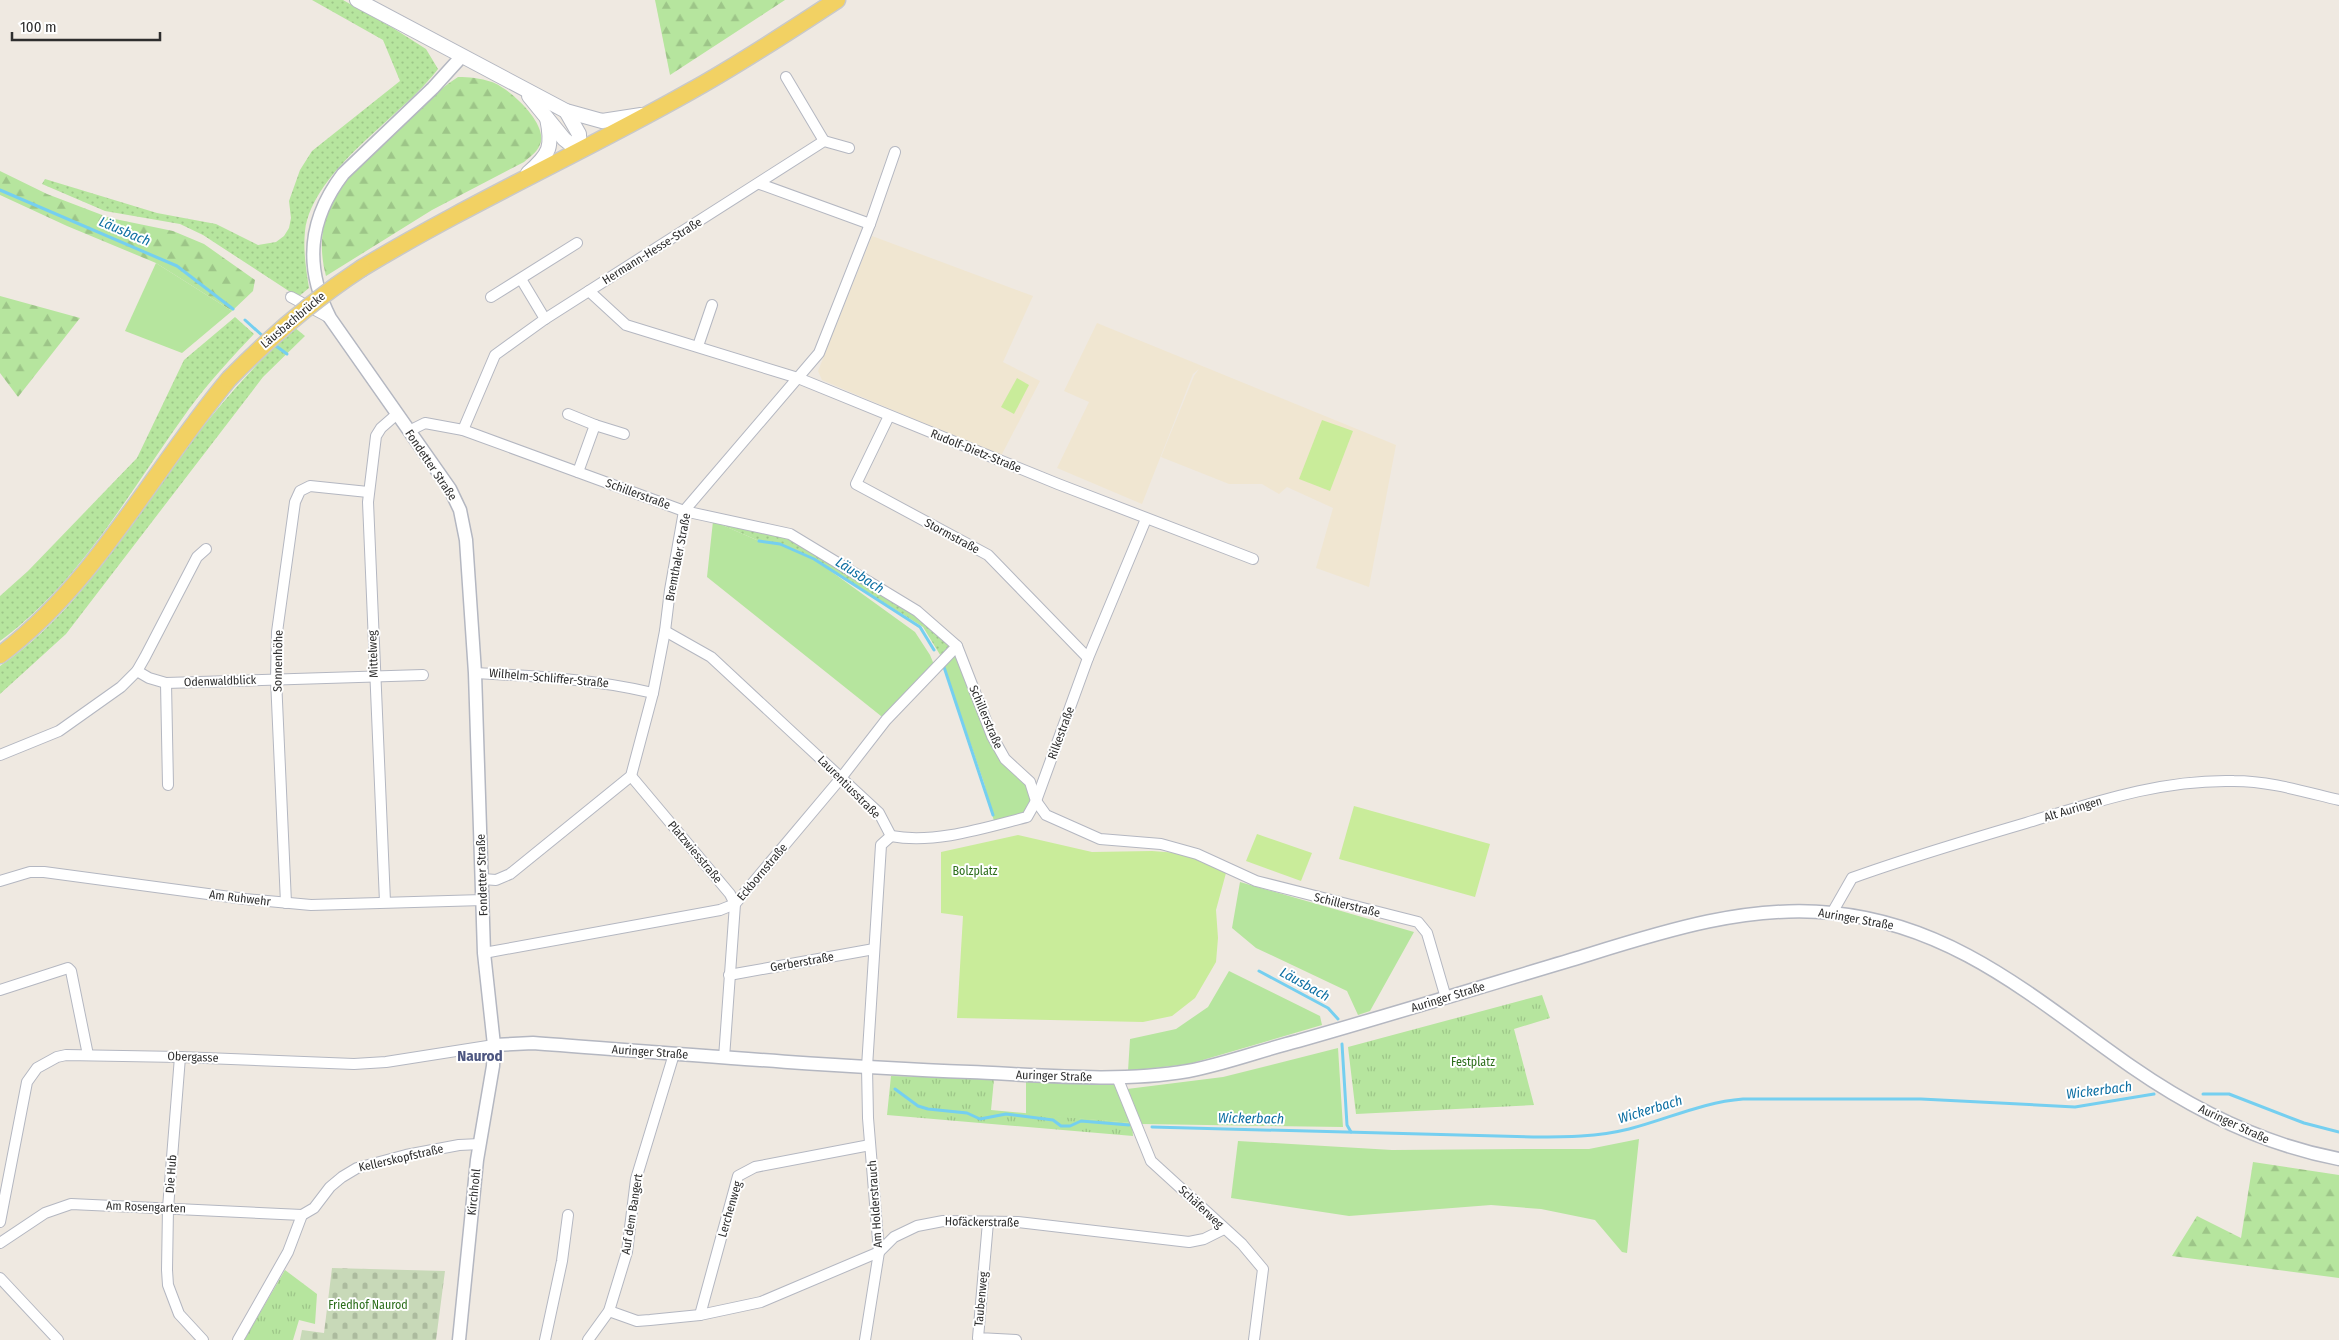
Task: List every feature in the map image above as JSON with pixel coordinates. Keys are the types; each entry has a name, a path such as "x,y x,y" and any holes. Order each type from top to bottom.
{"main road":[{"path":"357,0 566,111 602,121 649,113"},
{"name":"Läusbachbrücke","path":"0,655 40,623 75,586 194,422 229,379 272,336 305,308 362,268 514,183 579,151 728,70 837,0"},
{"path":"517,85 546,115 564,139 579,151"},
{"path":"566,111 579,134 579,151"},
{"path":"514,183 538,165 550,149 546,115"}],"street":[{"name":"Fondetter Straße","path":"462,56 433,88 343,174 324,202 314,235 313,261 317,287 330,318 450,489 460,510 468,561 484,953 494,1045"},
{"path":"786,77 824,141 849,148"},
{"name":"Hermann-Hesse-Straße","path":"463,430 495,355 544,319 760,184 824,141"},
{"name":"Bremthaler Straße","path":"631,776 653,693 665,632 670,590 684,511 819,353 870,224 895,152"},
{"path":"760,184 870,224"},
{"path":"491,297 577,243"},
{"path":"521,279 544,319"},
{"name":"Rudolf-Dietz-Straße","path":"589,291 626,326 698,346 798,378 1146,519 1253,559"},
{"path":"291,298 330,318"},
{"path":"698,346 712,305"},
{"name":"Mittelweg","path":"385,902 374,677 368,492 376,436 381,428 397,414"},
{"path":"568,414 624,434"},
{"name":"Stormstraße","path":"889,416 856,484 988,555 1088,658"},
{"name":"Schillerstraße","path":"409,431 425,422 463,430 684,511 790,534 917,611 957,646 992,736 1005,759 1030,782 1036,802 1046,815 1100,839 1161,844 1197,854 1256,881 1418,922 1427,933 1446,998"},
{"path":"578,472 595,425"},
{"name":"Sonnenhöhe","path":"286,903 276,679 277,632 294,502 300,491 310,486 368,492"},
{"name":"Rilkestraße","path":"891,836 905,839 964,833 1027,817 1036,802 1088,658 1146,519"},
{"path":"0,755 42,739 66,726 109,697 137,671 197,557 206,549"},
{"name":"Laurentiusstraße","path":"665,632 711,657 879,814 891,836"},
{"name":"Eckbornstraße","path":"484,953 720,910 736,904 841,778 886,720 957,646"},
{"name":"Odenwaldblick","path":"137,671 149,678 166,683 423,675"},
{"name":"Wilhelm-Schliffer-Straße","path":"474,672 549,676 612,683 653,693"},
{"name":"Odenwaldblick","path":"166,683 168,785"},
{"path":"482,879 496,880 510,874 631,776"},
{"name":"Platzwiesstraße","path":"631,776 730,894 736,904"},
{"name":"Alt Auringen","path":"1832,912 1852,878 1943,848 2126,793 2200,781 2235,781 2282,786 2339,800"},
{"path":"867,1068 880,845 891,836"},
{"name":"Am Ruhwehr","path":"0,880 30,872 44,872 311,905 483,900"},
{"path":"724,1058 736,904"},
{"name":"Auringer Straße","path":"494,1045 533,1043 867,1068 1089,1078 1188,1071 1446,998 1622,944 1719,919 1775,912 1832,912 1884,922 1928,935 1972,956 2050,1005 2135,1068 2205,1112 2273,1142 2307,1153 2339,1159"},
{"name":"Gerberstraße","path":"729,975 874,948"},
{"path":"0,990 68,968 71,971 88,1055"},
{"name":"Obergasse","path":"0,1222 1,1207 27,1082 37,1068 56,1057 88,1055 180,1057 354,1064 386,1062 494,1045"},
{"name":"Kirchhohl","path":"459,1340 480,1144 493,1066 494,1045"},
{"name":"Auf dem Bangert","path":"588,1340 609,1310 627,1252 636,1178 674,1054"},
{"name":"Die Hub","path":"180,1057 168,1208 168,1285 179,1314 203,1340"},
{"name":"Am Holderstrauch","path":"866,1340 879,1252 870,1145 867,1068"},
{"name":"Schäferweg","path":"1116,1077 1151,1161 1242,1244 1263,1269 1254,1340"},
{"name":"Kellerskopfstraße","path":"238,1340 288,1252 302,1215 314,1208 330,1187 357,1168 406,1155 480,1144"},
{"name":"Lerchenweg","path":"700,1315 738,1176 755,1168 870,1145"},
{"name":"Am Rosengarten","path":"1,1238 45,1213 71,1204 302,1215"},
{"path":"545,1340 562,1261 568,1214"},
{"name":"Hofäckerstraße","path":"609,1310 637,1321 700,1315 761,1302 879,1252 894,1237 917,1226 943,1221 1018,1222 1188,1242 1204,1239 1224,1229"},
{"name":"Taubenweg","path":"988,1222 978,1338 1016,1340"},
{"path":"0,1278 58,1340"}],"shaded area":[{"path":"872,236 1033,296 1003,362 1040,381 1001,456 822,380 818,371"},
{"path":"1097,323 1396,445 1369,587 1316,568 1333,508 1287,487 1279,494 1262,484 1229,484 1161,457 1194,376 1199,369 1193,374 1142,504 1057,468 1089,402 1064,391"}],"green space":[{"path":"312,0 343,0 426,49 438,69 403,106 341,165 324,186 312,208 305,231 306,267 309,288 298,297 203,235 180,224 105,211 42,184 45,179 157,213 216,224 258,245 276,242 284,236 289,228 291,218 289,201 300,170 312,151 400,81 383,40"},
{"path":"655,0 785,0 670,75"},
{"path":"458,77 492,82 516,98 532,115 541,133 541,141 538,148 524,162 432,210 326,276 322,252 323,230 329,211 338,193 364,161 426,102"},
{"path":"0,171 47,194 110,218 173,231 204,244 255,280 253,291 232,311 156,263 67,226 0,195"},
{"path":"156,263 232,311 182,353 125,331"},
{"path":"0,296 80,318 18,397 0,373"},
{"path":"235,317 254,334 220,370 197,399 80,563 56,591 0,641 0,596 28,571 137,458 184,360"},
{"path":"294,327 305,336 263,377 66,634 0,694 0,666 28,645 76,597 119,542 206,423 248,374"},
{"path":"1017,378 1029,385 1014,414 1001,407"},
{"path":"1322,420 1353,431 1330,491 1299,479"},
{"path":"713,521 790,534 917,611 957,646 942,658 923,627 814,559 780,544 759,541"},
{"path":"713,521 759,541 780,544 814,559 915,632 930,655 935,667 886,720 707,577"},
{"path":"957,646 992,736 1030,782 1036,801 1027,817 995,825 984,783 943,663"},
{"path":"1354,806 1490,844 1475,897 1339,859"},
{"path":"1257,834 1312,853 1301,881 1246,861"},
{"name":"Bolzplatz","path":"1018,835 1092,852 1152,851 1178,853 1202,861 1226,873 1216,910 1218,938 1216,962 1195,998 1172,1016 1143,1022 957,1018 963,916 941,913 941,852"},
{"path":"1240,882 1414,932 1370,1011 1358,1015 1347,991 1256,948 1232,928"},
{"path":"1229,971 1320,1016 1322,1025 1189,1064 1128,1071 1130,1039 1176,1029 1208,1007"},
{"name":"Festplatz","path":"1542,995 1550,1018 1514,1029 1534,1105 1356,1114 1348,1047"},
{"path":"1338,1048 1343,1127 1142,1124 1127,1089 1223,1077"},
{"path":"891,1076 994,1079 991,1110 1132,1123 1133,1136 887,1115"},
{"path":"1026,1081 1091,1084 1116,1082 1132,1123 1026,1114"},
{"path":"1639,1139 1627,1253 1622,1252 1595,1220 1541,1209 1491,1205 1349,1216 1231,1198 1238,1141 1392,1150 1589,1149"},
{"path":"2253,1162 2339,1175 2339,1278 2172,1256 2197,1216 2241,1238"},
{"name":"Friedhof Naurod","path":"332,1268 445,1271 436,1340 300,1340 302,1330 324,1333"},
{"path":"285,1270 317,1294 315,1324 299,1320 293,1340 244,1340"}],"waterway":[{"name":"Läusbach","path":"0,190 177,266 233,309"},
{"path":"245,320 265,338"},
{"path":"272,343 287,354"},
{"name":"Läusbach","path":"759,541 780,544 814,559 920,627 934,650"},
{"name":"Läusbach","path":"943,664 993,815"},
{"name":"Läusbach","path":"1259,971 1328,1008 1338,1019"},
{"name":"Läusbach","path":"1342,1044 1347,1125 1351,1132"},
{"name":"Wickerbach","path":"895,1089 918,1106 928,1109 967,1113 980,1119 1006,1114 1053,1120 1061,1126 1070,1126 1081,1121 1129,1125"},
{"name":"Wickerbach","path":"1152,1127 1569,1137 1617,1132 1700,1107 1743,1099 1921,1099 2075,1107 2154,1094"},
{"name":"Wickerbach","path":"2203,1094 2229,1094 2304,1123 2339,1132"}],"district":[{"name":"Naurod","path":"480,1056"}]}
